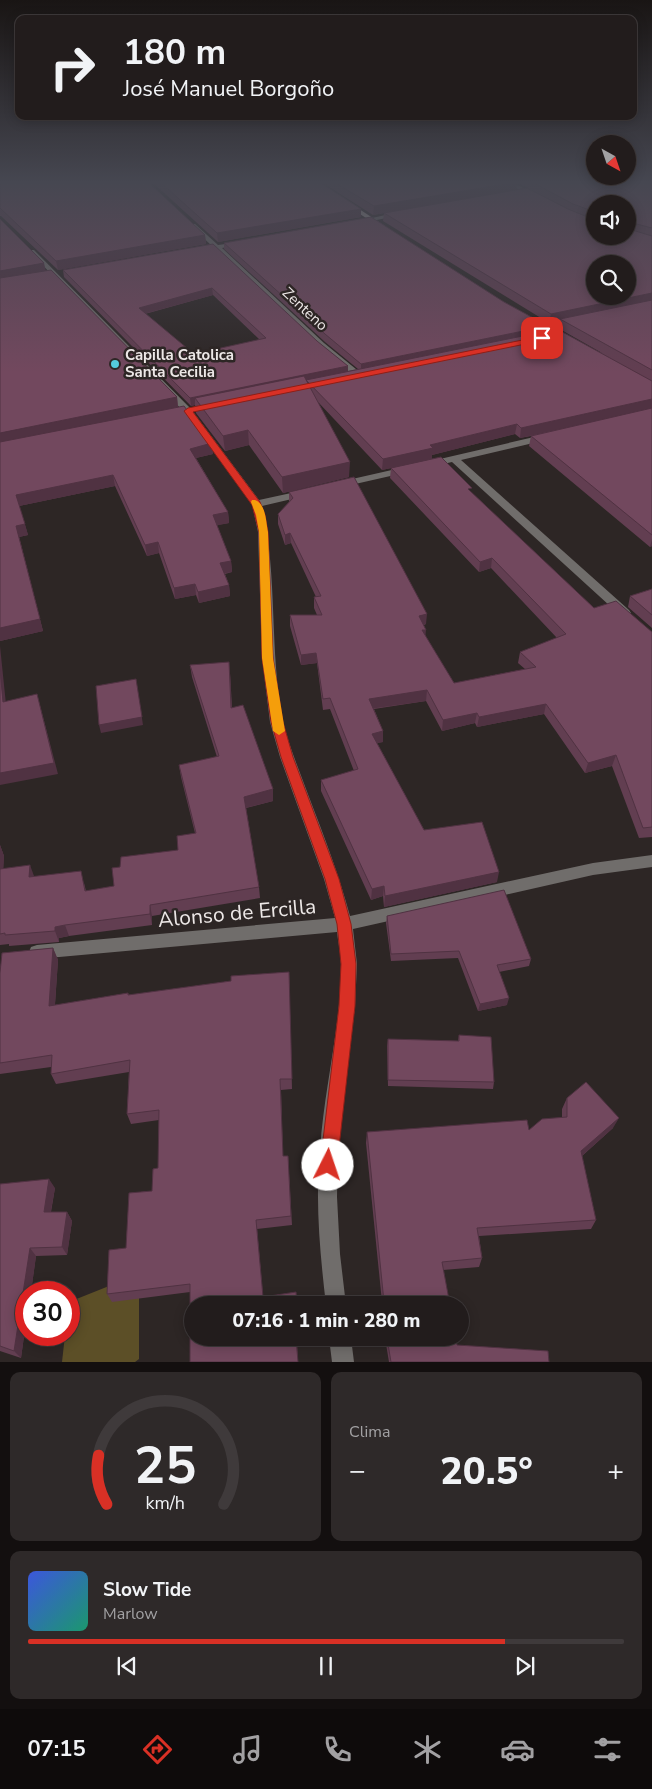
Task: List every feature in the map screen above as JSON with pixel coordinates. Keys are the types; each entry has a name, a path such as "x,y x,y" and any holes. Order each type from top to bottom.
{"main road":[{"path":"541,325 558,335"}],"street":[{"path":"26,245 188,411 257,504 263,532 268,658 277,722 287,757 332,879 344,924 349,964 347,1006 329,1149 327,1197 330,1254 335,1296"},
{"name":"Zenteno","path":"214,245 321,345 363,375 350,378"},
{"path":"192,251 230,245"},
{"path":"541,325 584,319"},
{"path":"332,487 558,434"},
{"path":"454,458 630,618"},
{"path":"257,504 313,491"},
{"name":"Alonso de Ercilla","path":"21,954 344,924 593,869 652,861"},
{"path":"341,1346 343,1362"}],"shaded area":[{"path":"139,1274 139,1359 135,1362 62,1362 64,1346 80,1346 80,1298"}],"building":[{"path":"0,245 26,245 44,263 0,271"},
{"path":"39,245 150,245 56,261"},
{"path":"214,245 317,341 348,366 190,398 63,270","holes":["212,288 266,338 194,354 139,308"]},
{"path":"226,245 414,245 504,302 548,326 361,364"},
{"path":"436,245 652,245 652,293 636,296 636,255 586,255 586,305 594,305 551,314"},
{"path":"51,270 177,397 0,433 0,278"},
{"path":"652,300 652,370 560,319 636,305 636,303"},
{"path":"557,329 652,381 652,399 521,428 517,424 430,445 433,448 383,459 306,380"},
{"path":"304,376 350,462 282,477 248,430 223,436 195,398"},
{"path":"184,406 212,443 190,449 228,512 213,515 231,561 220,563 229,585 198,592 195,584 174,588 158,542 145,545 113,475 16,495 25,524 16,526 40,619 0,628 0,442"},
{"path":"652,408 652,535 531,436"},
{"path":"441,457 472,488 468,489 594,608 616,601 652,632 652,827 643,828 616,755 588,763 546,704 479,717 477,713 443,720 427,690 369,699 383,731 372,734 424,830 482,822 499,872 385,896 384,886 372,889 321,780 358,769 330,698 323,699 316,653 301,655 290,615 322,615 314,597 321,596 290,533 285,535 278,514 293,498 289,492 354,477 427,614 419,616 426,630 422,630 454,683 536,667 520,652 566,634 492,558 480,562 391,468"},
{"path":"652,589 652,615 630,596"},
{"path":"229,662 231,708 243,705 273,789 244,797 259,887 150,905 150,914 65,925 55,927 55,931 0,934 0,869 30,865 29,877 81,871 85,891 114,886 112,868 120,867 121,857 178,850 177,836 196,833 179,765 219,756 190,665"},
{"path":"0,669 3,702 37,694 54,763 0,773"},
{"path":"136,679 142,717 99,725 96,686"},
{"path":"504,890 531,959 497,965 509,998 480,1004 459,951 391,954 387,916"},
{"path":"53,948 49,1006 128,993 128,995 231,981 231,976 289,972 292,1079 280,1079 283,1156 288,1156 291,1216 256,1220 263,1296 190,1296 190,1284 107,1294 109,1250 126,1248 129,1193 152,1191 153,1169 158,1168 159,1110 127,1114 130,1060 51,1074 52,1055 0,1063 0,973 2,953"},
{"path":"459,1035 491,1037 494,1082 388,1080 388,1039 459,1041"},
{"path":"586,1082 619,1118 581,1151 596,1220 477,1228 482,1258 442,1262 448,1296 383,1296 367,1132 527,1120 529,1130 542,1119 567,1117 567,1098"},
{"path":"49,1179 44,1212 67,1212 62,1247 30,1248 25,1281 15,1281 14,1351 0,1346 0,1184"},
{"path":"296,1292 296,1296 270,1296"},
{"path":"190,1346 297,1346 298,1362 190,1362"},
{"path":"388,1346 469,1346 548,1351 549,1362 391,1362"}],"slow traffic":[{"path":"255,502 261,515 263,532 268,658 279,731"}],"place":[{"name":"Capilla Catolica Santa Cecilia","path":"115,364"}],"route":[{"path":"328,1165 347,1006 349,964 344,924 332,879 287,757 277,722 268,658 261,515 257,504 188,411 542,338"}]}
